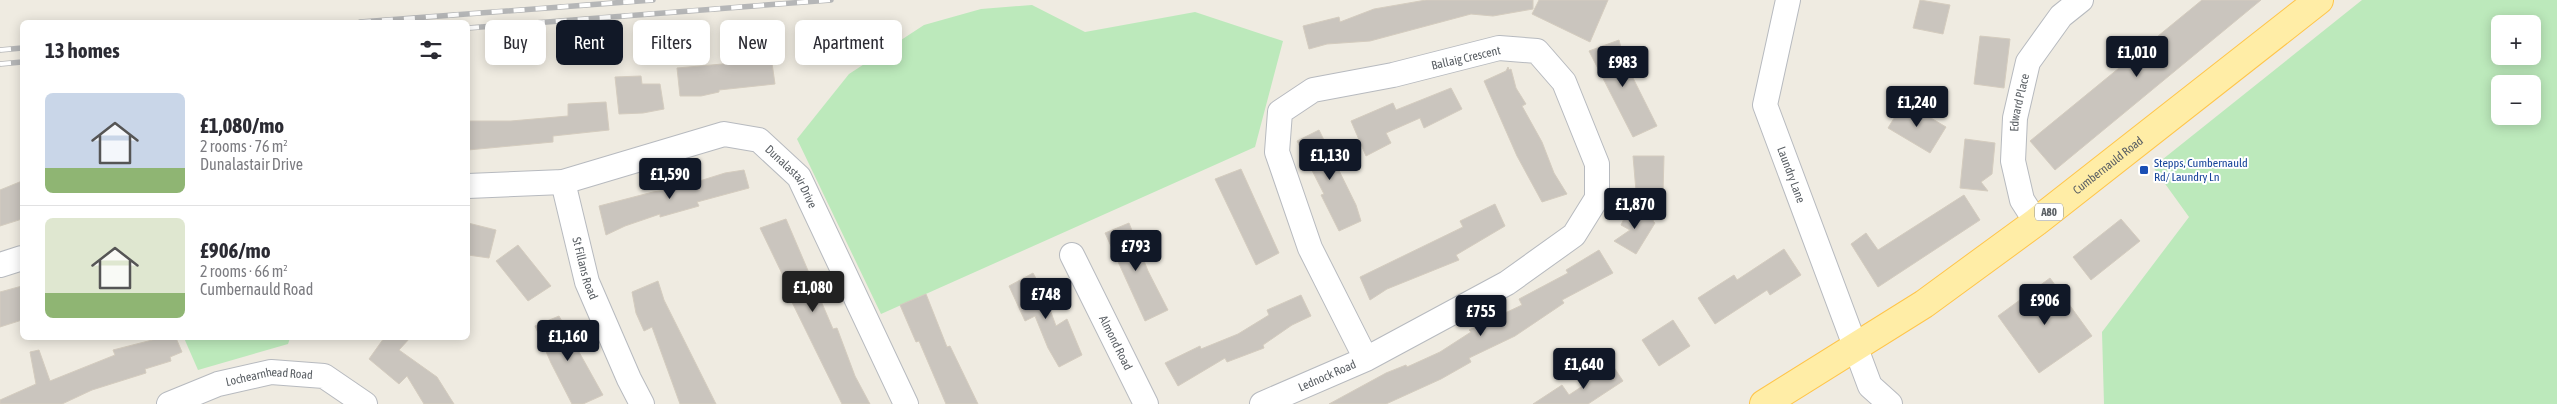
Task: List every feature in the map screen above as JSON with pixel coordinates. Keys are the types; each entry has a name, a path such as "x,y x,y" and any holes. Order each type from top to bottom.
{"main road":[{"name":"Cumbernauld Road","path":"1764,404 1924,304 2036,222 2320,0"}],"street":[{"name":"Laundry Lane","path":"1788,0 1764,105 1870,386 1890,404"},
{"name":"Edward Place","path":"2036,222 2022,200 2013,161 2015,118 2028,62 2061,16 2081,0"},
{"name":"Ballaig Crescent","path":"1500,48 1537,51 1564,82 1596,164 1596,198 1574,235 1507,283 1366,359 1310,248 1277,152 1280,112 1313,90 1393,75 1500,48"},
{"name":"Dunalastair Drive","path":"470,186 563,182 724,134 759,140 799,176 906,404"},
{"name":"St Fillans Road","path":"563,182 587,282 629,379 642,404"},
{"name":"Almond Road","path":"1072,255 1146,404"},
{"path":"0,265 20,259"},
{"name":"Lednock Road","path":"1262,404 1366,359"},
{"name":"Lochearnhead Road","path":"170,404 218,384 271,372 324,376 365,404"}],"green space":[{"path":"2362,0 2557,0 2557,404 2104,404 2102,332 2189,217 2153,167"},
{"path":"1032,5 1085,32 1195,12 1283,41 1255,147 881,314 797,139 849,74 863,65 902,65 902,39 924,25 981,9"},
{"path":"185,340 289,340 288,344 198,370"}],"building":[{"path":"1426,0 1533,0 1533,9 1493,16 1471,14 1370,41 1327,44 1309,49 1303,26 1339,17 1340,22 1374,9"},
{"path":"1539,0 1608,0 1590,42 1532,14"},
{"path":"1920,0 1950,5 1943,34 1913,28"},
{"path":"2202,0 2261,0 2055,170 2030,141"},
{"path":"1980,36 2010,39 2004,88 1974,84"},
{"path":"1619,40 1624,60 1657,126 1633,137 1589,51"},
{"path":"720,64 772,65 775,84 719,90 719,92 701,96 680,96 677,68"},
{"path":"1508,67 1509,70 1511,69 1516,88 1526,104 1522,106 1542,142 1554,173 1567,194 1542,202 1517,156 1484,81 1506,71"},
{"path":"641,76 642,84 660,84 664,109 643,113 619,114 615,77"},
{"path":"1451,88 1462,109 1424,128 1420,118 1386,133 1391,143 1366,156 1351,121 1393,103 1396,110"},
{"path":"606,102 609,130 553,136 553,142 470,150 470,121 511,121 568,116 568,104"},
{"path":"1904,102 1946,127 1930,153 1888,128"},
{"path":"1319,130 1356,205 1361,221 1339,231 1321,195 1324,194 1297,141"},
{"path":"1965,139 1995,143 1992,174 1981,182 1988,191 1960,188"},
{"path":"1633,156 1664,156 1663,193 1636,191"},
{"path":"1241,169 1279,253 1256,265 1215,179"},
{"path":"744,170 749,188 697,202 699,206 660,217 660,214 625,226 606,235 599,206 653,192 674,189 725,173"},
{"path":"20,182 20,220 0,226 0,190"},
{"path":"1964,195 1980,220 1878,287 1851,244 1866,233 1878,250"},
{"path":"1495,204 1505,226 1456,255 1459,260 1387,289 1370,300 1360,277 1463,227 1460,221"},
{"path":"1630,206 1649,219 1657,214 1653,221 1655,223 1636,254 1614,241 1630,230 1621,225"},
{"path":"786,219 833,329 837,328 855,376 870,404 842,404 784,286 787,284 760,228"},
{"path":"2121,219 2140,241 2091,280 2073,257"},
{"path":"1129,223 1148,271 1168,310 1145,321 1105,233"},
{"path":"470,224 496,230 489,258 470,255"},
{"path":"518,245 551,286 528,301 496,261"},
{"path":"1784,249 1801,275 1770,295 1767,290 1715,324 1698,298 1734,275 1737,280"},
{"path":"1599,250 1613,273 1562,300 1564,303 1515,336 1469,358 1471,362 1441,379 1386,404 1329,404 1386,373 1406,365 1407,367 1440,352 1471,332 1469,330 1522,305 1519,299 1568,273 1566,270"},
{"path":"1033,273 1044,293 1056,326 1067,319 1082,355 1059,367 1048,348 1035,316 1025,321 1009,286"},
{"path":"2050,278 2092,336 2039,373 1998,316"},
{"path":"658,281 664,300 716,404 680,404 652,327 644,331 636,313 632,292"},
{"path":"20,287 20,321 0,327 0,292"},
{"path":"926,294 947,347 950,346 978,404 946,404 919,341 916,342 900,305"},
{"path":"1301,295 1311,316 1292,325 1263,345 1264,348 1227,362 1225,358 1178,386 1165,363 1200,346 1201,349 1238,334 1269,315 1267,310"},
{"path":"559,316 603,395 583,404 572,404 535,326"},
{"path":"1673,320 1690,346 1659,366 1642,340"},
{"path":"152,340 177,340 182,352 170,357 171,361 145,369 146,373 92,390 62,404 0,404 0,400 36,384 30,352 39,350 50,381 115,355 113,350"},
{"path":"383,340 408,340 399,350 437,377 454,404 424,404 407,376 399,384 369,359"},
{"path":"1613,366 1623,381 1588,404 1533,404 1562,385 1569,395"}],"railway":[{"path":"387,20 653,0"},
{"path":"470,28 831,0"},
{"path":"0,50 20,48"},
{"path":"0,64 20,62"}],"place":[{"name":"Stepps, Cumbernauld Rd/ Laundry Ln","path":"2144,170"}]}
